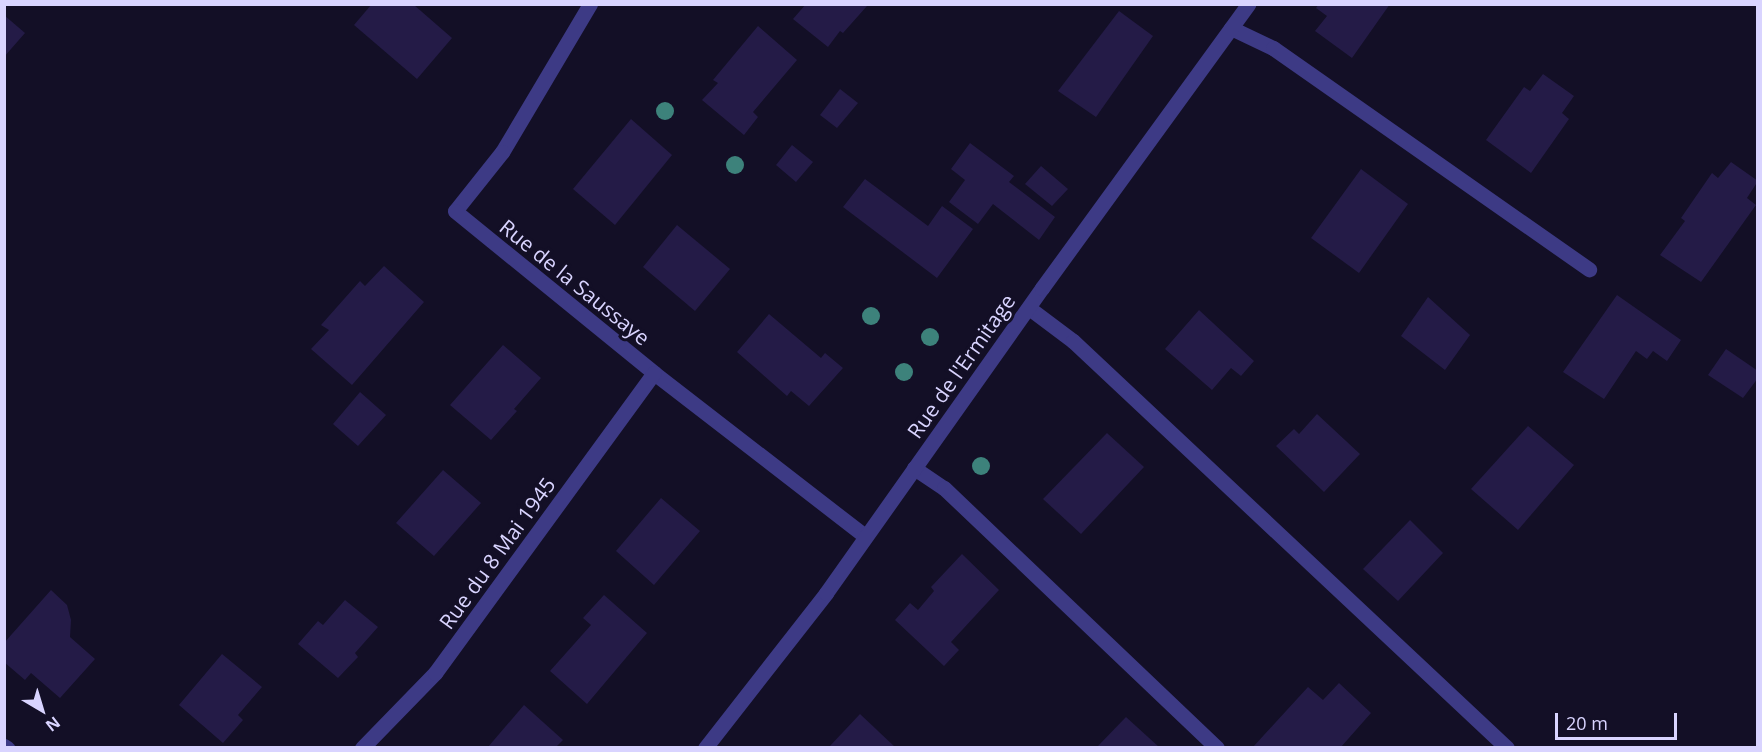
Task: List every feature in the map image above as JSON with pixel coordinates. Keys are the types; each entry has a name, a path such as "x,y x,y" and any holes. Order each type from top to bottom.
{"street":[{"name":"Rue de la Saussaye","path":"590,4 502,152 454,211 654,373 865,536"},
{"name":"Rue de l'Ermitage","path":"705,747 826,593 1248,4"},
{"path":"1231,28 1273,48 1589,269"},
{"path":"1029,308 1073,340 1507,747"},
{"name":"Rue du 8 Mai 1945","path":"362,747 435,673 654,373"},
{"path":"914,468 944,488 1217,747"}],"building":[{"path":"806,4 865,4 867,6 843,33 840,31 828,47 793,19"},
{"path":"1319,4 1390,4 1352,58 1315,31 1327,16 1316,8"},
{"path":"371,5 414,5 452,38 417,79 354,25"},
{"path":"1119,11 1153,36 1096,117 1058,91"},
{"path":"4,15 25,33 4,57"},
{"path":"758,26 797,60 753,112 758,117 744,135 702,100 718,83 713,80"},
{"path":"1543,74 1574,96 1562,113 1569,119 1531,173 1486,140 1524,87 1530,91"},
{"path":"840,89 858,103 837,128 820,115"},
{"path":"631,119 672,155 615,225 573,189"},
{"path":"970,143 1014,176 1009,182 1055,217 1039,240 993,204 978,224 949,202 965,180 951,169"},
{"path":"792,145 813,162 796,182 776,165"},
{"path":"1731,162 1758,181 1747,198 1756,205 1701,282 1660,255 1685,221 1681,218 1712,173 1718,178"},
{"path":"1041,166 1068,189 1052,206 1025,184"},
{"path":"1361,169 1408,204 1359,273 1311,238"},
{"path":"865,179 928,226 942,206 973,229 937,278 843,207"},
{"path":"677,225 730,269 695,311 643,267"},
{"path":"384,266 424,302 352,385 311,349 329,330 321,325 360,281 365,286"},
{"path":"1617,295 1681,340 1667,361 1653,351 1647,359 1636,351 1604,399 1563,372"},
{"path":"1428,297 1470,335 1445,370 1401,336"},
{"path":"1199,310 1254,361 1241,376 1231,368 1212,390 1165,349"},
{"path":"769,314 821,358 825,353 843,368 809,406 791,391 787,396 737,352"},
{"path":"503,345 541,378 514,409 517,411 491,440 450,405"},
{"path":"1726,349 1758,371 1758,378 1743,398 1708,375"},
{"path":"360,392 386,415 358,446 333,424"},
{"path":"1317,414 1360,454 1324,492 1276,446 1294,429 1299,434"},
{"path":"1528,426 1574,465 1518,530 1471,489"},
{"path":"1107,433 1144,467 1081,534 1043,499"},
{"path":"443,470 481,503 434,556 396,523"},
{"path":"661,498 700,531 654,585 616,551"},
{"path":"1410,520 1443,553 1398,601 1363,569"},
{"path":"962,554 999,590 951,642 959,650 944,666 895,620 910,603 918,610 934,591 931,587"},
{"path":"51,590 67,605 71,620 70,637 95,659 60,698 31,673 25,680 4,662 4,643"},
{"path":"604,595 647,633 587,704 550,671 591,625 583,618"},
{"path":"345,600 378,627 355,653 358,657 338,678 298,644 318,621 323,625"},
{"path":"222,654 262,687 238,715 243,720 223,743 179,705"},
{"path":"1339,683 1371,713 1341,747 1253,747 1308,687 1323,700"},
{"path":"524,705 563,740 556,747 488,747"},
{"path":"860,714 895,747 829,747"},
{"path":"1126,717 1159,747 1097,747"}]}
